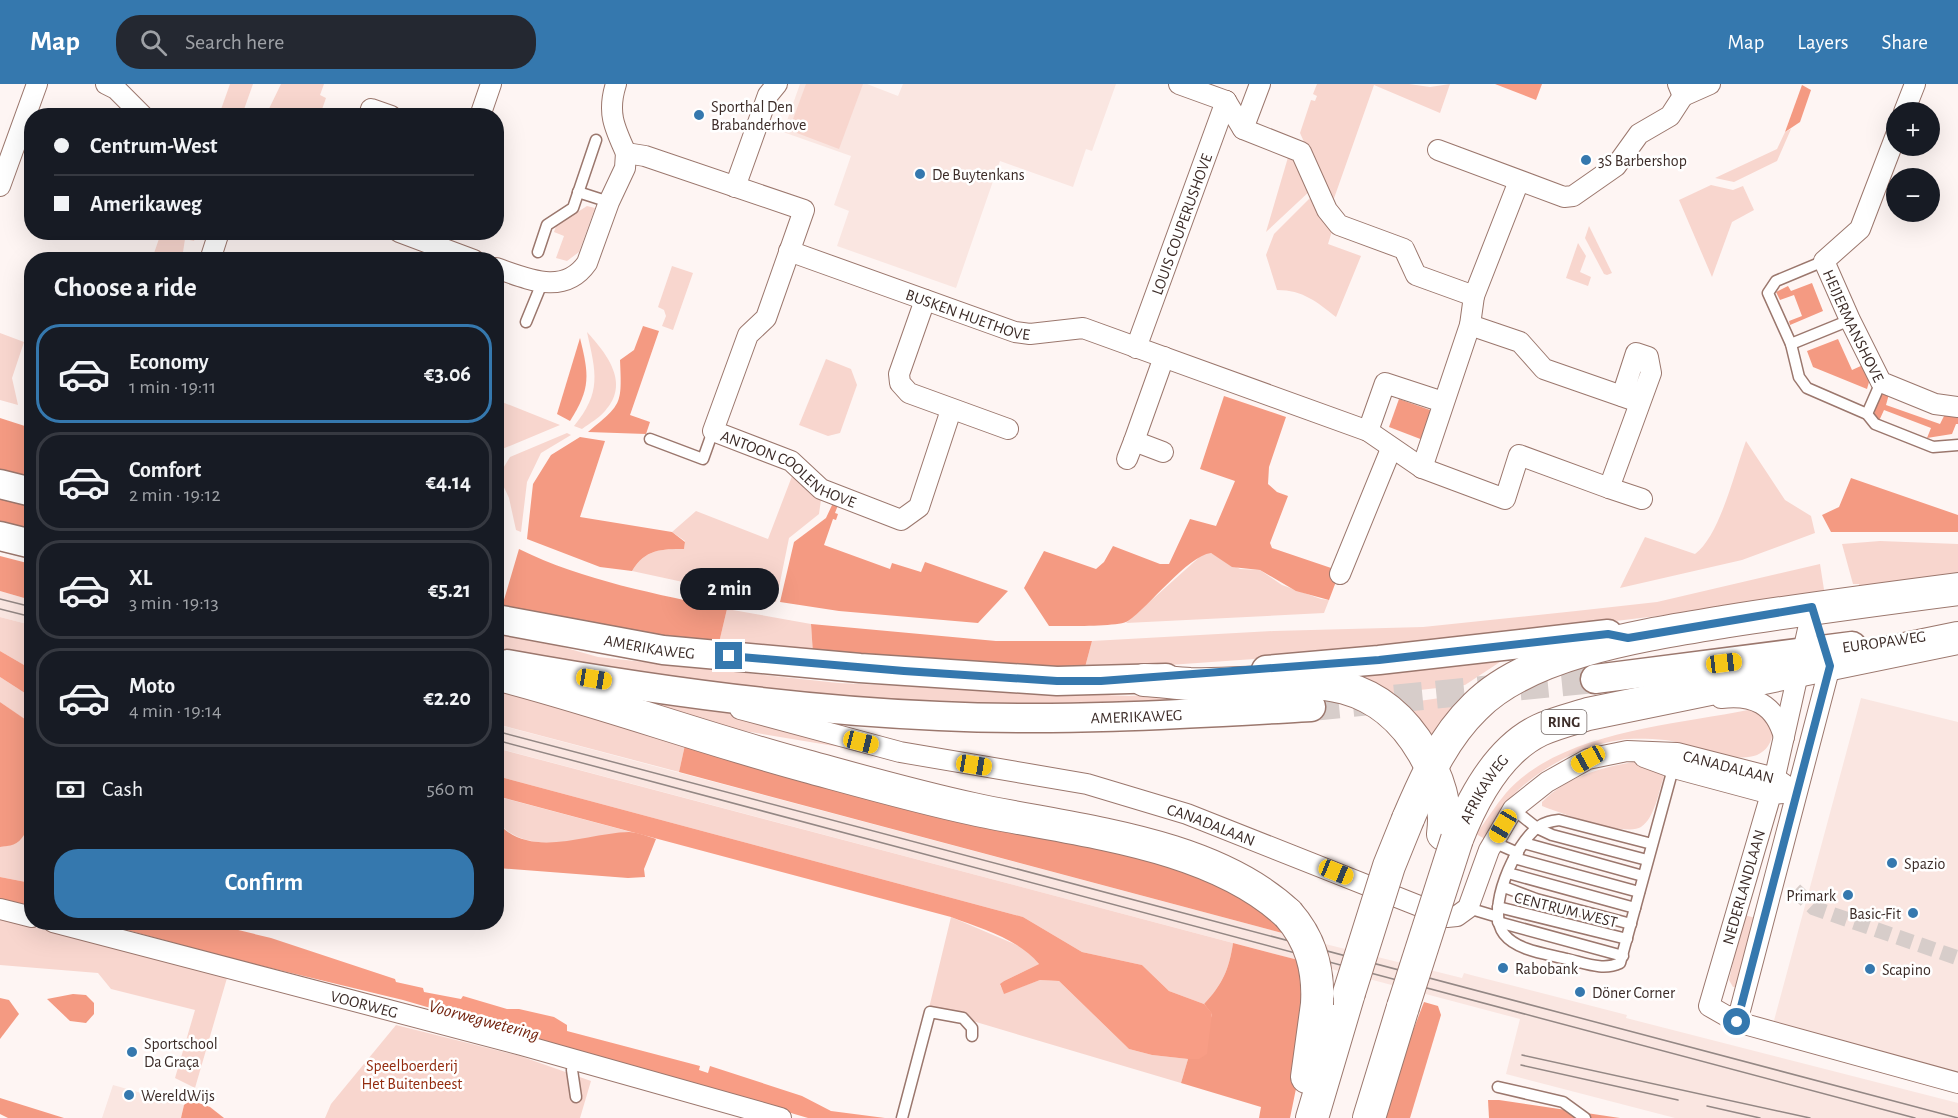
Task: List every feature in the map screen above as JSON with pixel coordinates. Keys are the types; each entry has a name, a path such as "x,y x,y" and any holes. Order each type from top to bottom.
{"main road":[{"path":"0,484 24,490"},
{"path":"0,536 24,542"},
{"path":"1312,1118 1389,866 1432,766 1450,735 1476,705 1524,672 1628,638 1812,607 1958,589"},
{"name":"AMERIKAWEG","path":"504,621 577,636 663,650 860,668 1057,681 1144,680 1379,660 1608,634 1628,638"},
{"name":"EUROPAWEG","path":"1595,679 1815,660 1958,637"},
{"name":"AFRIKAWEG","path":"1450,837 1495,769 1513,748 1539,730 1588,714 1696,692 1815,660"},
{"name":"AMERIKAWEG","path":"504,663 712,698 854,712 942,716 1130,718 1311,707"},
{"path":"504,677 805,766 972,809 1109,835 1188,858 1247,882 1270,897 1302,930 1310,946 1316,971 1317,1004 1306,1079 1297,1118"},
{"path":"1144,680 1190,684 1297,680 1345,687 1376,700 1402,723 1432,766 1444,802 1450,837 1426,901 1423,941 1369,1118"}],"street":[{"path":"28,108 37,84"},
{"path":"106,84 116,89 135,108"},
{"path":"483,108 491,84"},
{"path":"504,270 542,283 557,284 572,279 587,263 609,202 625,168 626,153 615,131 609,104 616,84"},
{"path":"735,187 768,95 777,84"},
{"path":"1179,84 1226,101 1243,129 1301,152 1327,210 1339,225 1404,249 1416,275 1474,296"},
{"path":"1243,129 1260,84"},
{"path":"1438,150 1519,182 1564,197 1573,196 1616,166 1639,134 1670,116 1680,90 1710,84"},
{"path":"1909,102 1915,84"},
{"name":"LOUIS COUPERUSHOVE","path":"1136,348 1226,101"},
{"path":"0,186 24,120"},
{"path":"626,153 645,156 804,210 789,251"},
{"name":"HEIJERMANSHOVE","path":"1888,156 1860,229 1824,261 1881,382 1935,404 1958,407"},
{"path":"1422,468 1470,325 1474,296 1519,182"},
{"path":"416,240 441,252"},
{"name":"BUSKEN HUETHOVE","path":"789,251 1015,332 1030,334 1083,328 1368,431 1391,449 1422,468 1505,499 1519,455 1609,488"},
{"name":"ANTOON COOLENHOVE","path":"789,251 766,318 748,335 713,431 790,461 821,489 902,520 919,507 951,410"},
{"path":"925,300 899,374 900,383 909,393 1008,429"},
{"path":"1470,325 1520,342 1544,369 1641,402"},
{"path":"1622,396 1636,353 1648,357 1651,373 1609,488 1642,499"},
{"path":"1163,452 1131,450 1164,357"},
{"path":"1368,431 1385,383 1443,402"},
{"path":"1340,574 1391,449"},
{"name":"NEDERLANDLAAN","path":"1737,1022 1796,792 1815,660 1812,607"},
{"name":"NEDERLANDLAAN","path":"1815,660 1784,737 1773,786 1709,1006 1737,1022 1958,1083"},
{"path":"1696,692 1717,699 1743,695 1759,703 1779,720 1784,737"},
{"name":"CANADALAAN","path":"712,698 758,715 900,752 1087,784 1187,814 1447,917 1456,916 1468,908 1493,842 1513,809 1547,782 1588,759 1627,750 1675,760 1796,792"},
{"path":"0,909 24,915"},
{"name":"VOORWEG","path":"83,930 575,1060 781,1118"}],"lane":[{"path":"538,252 547,225 573,208 596,140"},
{"path":"578,192 609,202"},
{"name":"HEIJERMANSHOVE","path":"1824,261 1776,281 1768,293 1791,344 1799,377 1807,388 1867,414 1875,424 1934,447 1958,445"},
{"path":"526,322 542,283"},
{"path":"1791,344 1850,320"},
{"path":"1867,414 1881,382"},
{"path":"650,439 703,459 713,431"},
{"name":"CENTRUM WEST","path":"1537,828 1518,851 1508,873 1498,915 1512,942 1539,952 1609,969 1620,963 1623,956 1675,760"},
{"path":"1513,809 1537,828 1551,835 1647,860"},
{"path":"1537,828 1549,821 1559,820 1652,844"},
{"name":"CENTRUM WEST","path":"1493,842 1639,892"},
{"name":"CENTRUM WEST","path":"1518,851 1643,876"},
{"name":"CENTRUM WEST","path":"1508,873 1635,908"},
{"name":"CENTRUM WEST","path":"1504,887 1631,924"},
{"name":"CENTRUM WEST","path":"1468,908 1627,939"},
{"name":"CENTRUM WEST","path":"1498,915 1623,956"},
{"path":"902,1118 930,1012 963,1018 972,1028 972,1036"},
{"path":"575,1060 572,1070 576,1097"},
{"path":"1498,1088 1563,1102 1585,1118"}],"shaded area":[{"name":"De Buytenkans","path":"800,84 867,84 898,96 903,84 1116,84 1092,151 1086,149 1073,187 1000,161 956,288 837,246 849,211 834,205 851,156 783,132"},
{"path":"1802,85 1811,90 1800,122 1785,132"},
{"path":"1812,283 1823,311 1790,325 1789,321 1802,316 1794,295 1780,300 1776,292 1788,286 1791,291"},
{"path":"643,326 659,331 630,415 650,422 646,434 588,432 614,409 618,402 621,386 620,360 634,350"},
{"path":"580,338 586,372 585,390 570,421 557,414"},
{"path":"1838,339 1852,370 1863,365 1869,382 1867,389 1813,367 1807,351"},
{"path":"1889,394 1886,405 1940,424 1945,414 1958,412 1958,424 1952,434 1927,438 1931,428 1884,410 1879,421 1874,416 1877,397"},
{"path":"1224,396 1286,417 1269,467 1268,484 1277,492 1288,496 1270,543 1272,548 1340,571 1329,600 1296,591 1260,570 1232,567 1211,553 1201,556 1180,572 1128,621 1103,625 1049,626 1024,588 1044,551 1096,569 1104,562 1113,546 1160,564 1169,564 1190,519 1216,526 1235,481 1200,469"},
{"path":"1399,399 1433,411 1423,440 1389,427"},
{"path":"0,418 24,426 24,479 0,472"},
{"path":"580,437 605,441 580,517 672,532 685,542 684,549 668,549 648,554 632,571 600,567 527,539 533,484 551,455"},
{"path":"1851,478 1958,515 1958,532 1831,532 1822,515 1839,507"},
{"path":"0,495 24,502 24,531 0,525"},
{"path":"833,503 838,505 835,513 838,514 836,520 833,519 824,545 890,569 892,563 921,572 925,562 1008,591 978,623 839,611 780,602 794,542 826,518"},
{"path":"519,549 595,578 727,609 718,647 504,611 504,600"},
{"path":"0,556 24,562 24,598 0,591"},
{"path":"0,591 24,598 24,623 0,617"},
{"path":"811,624 996,641 1092,641 1084,671 813,654"},
{"name":"Spazio","path":"1861,698 1958,722 1958,1072 1772,1028"},
{"path":"0,702 24,718 24,835 16,843 0,847"},
{"path":"504,726 1297,937 1462,978 1464,973 1627,1015 1626,1018 1958,1103 1958,1118 1675,1118 1506,1074 1520,1019 504,750"},
{"path":"685,745 1073,838 1235,886 1297,937 679,772"},
{"path":"504,828 525,840 541,842 558,842 629,832 656,839 644,869 645,877 628,878 504,869"},
{"path":"1233,943 1306,962 1308,1030 1290,1118 1259,1118 1261,1107 1181,1083 1188,1059 1199,1058 1212,1014 1204,1004 1224,977"},
{"path":"73,994 86,995 94,1003 94,1014 86,1023 70,1021 47,999"},
{"path":"0,998 9,1000 19,1014 0,1039"},
{"path":"1424,1002 1438,1006 1441,1015 1410,1118 1383,1118 1396,1075"},
{"name":"WereldWijs","path":"113,1085 184,1105 181,1118 102,1118"},
{"path":"0,1098 64,1118 8,1118 0,1114"},
{"path":"190,1100 210,1107 224,1118 181,1118 184,1105"},
{"path":"1488,1100 1499,1100 1620,1118 1489,1118"}],"green space":[{"path":"230,84 253,84 244,108 221,108"},
{"path":"281,84 324,84 320,95 326,98 322,108 269,108"},
{"path":"806,84 863,84 839,149 789,130"},
{"path":"1317,84 1409,84 1430,87 1450,84 1440,113 1374,85 1332,204 1300,133 1311,100 1315,101 1317,96 1313,94"},
{"path":"1791,129 1777,161 1734,182 1715,178 1777,149 1785,132"},
{"path":"1289,154 1301,164 1312,189 1266,232"},
{"path":"1711,185 1733,190 1743,186 1754,210 1732,222 1712,277 1679,200"},
{"path":"1315,193 1333,228 1328,244 1361,256 1336,317 1302,295 1277,290 1266,255 1274,234"},
{"path":"587,206 595,208 579,252 567,261 556,258 564,236 554,232 556,226"},
{"path":"1589,226 1612,273 1604,274 1585,238"},
{"path":"158,240 185,240 183,252 154,252"},
{"path":"1578,243 1586,256 1580,272 1591,277 1588,286 1566,278"},
{"path":"672,266 693,273 673,330 662,326 666,316 664,310 658,307"},
{"path":"587,332 613,369 616,390 605,411 582,429 574,426 589,403 594,382 593,359"},
{"path":"0,333 24,342 12,378 18,405 0,400"},
{"path":"826,359 851,369 857,385 840,433 828,436 799,425"},
{"path":"504,403 560,425 504,448"},
{"path":"567,433 571,435 541,453 527,482 521,532 516,530 509,498 504,487 504,467 510,457"},
{"path":"1746,441 1785,500 1811,516 1815,533 1742,560 1620,588 1645,537 1695,554 1704,545 1719,518"},
{"path":"794,471 805,489 821,500 819,514 789,538 776,602 632,571 648,554 668,549 684,549 685,541 672,532 696,511 768,539"},
{"path":"1880,541 1958,544 1958,576 1859,591 1859,584 1853,584 1842,544"},
{"path":"1204,553 1211,553 1240,569 1260,570 1282,585 1329,600 1324,613 1126,623"},
{"path":"1820,564 1825,596 1356,652 1084,671 1092,641 1274,631 1423,627 1576,611 1657,602"},
{"path":"727,609 811,624 813,654 718,647"},
{"path":"0,617 24,623 24,665 0,651"},
{"path":"504,630 598,657 838,683 1129,696 1282,687 1336,694 1045,711 826,704 504,658"},
{"path":"1506,658 1465,685 1383,694 1337,675"},
{"path":"539,675 683,699 841,743 840,747 678,720"},
{"path":"0,677 24,692 24,719 0,702"},
{"path":"504,689 685,745 679,772 504,726"},
{"path":"1461,695 1428,740 1398,704"},
{"path":"1748,710 1760,715 1771,728 1771,740 1759,754 1734,757 1676,742 1648,739 1620,740 1590,747 1535,776 1508,800 1485,839 1476,834 1506,793 1529,773 1556,756 1619,734"},
{"path":"504,750 1233,943 1224,976 1204,1004 1169,991 1142,965 1082,952 1023,917 504,778"},
{"path":"1633,762 1660,768 1664,776 1653,811 1641,827 1622,829 1608,827 1542,806 1542,802 1552,793 1573,780 1608,767"},
{"path":"504,798 631,832 560,842 525,839 510,833 504,827"},
{"path":"24,834 24,882 0,877 0,847 16,842"},
{"path":"1744,915 1756,918 1737,987 1733,987 1729,980"},
{"path":"951,917 1026,949 1039,964 1004,981 1000,985 1004,993 1040,980 1059,981 1129,1049 1152,1055 1188,1059 1181,1083 929,1008"},
{"path":"0,918 24,924 24,930 45,930 227,978 195,1088 175,1078 195,1010 111,989 98,973 0,965"},
{"name":"Speelboerderij Het Buitenbeest","path":"396,1025 520,1056 591,1081 580,1118 325,1118 331,1104"}],"water":[{"path":"1495,84 1542,84 1536,100"},
{"path":"0,651 24,665 24,692 0,677"},
{"path":"504,778 1023,917 1082,952 1142,965 1169,991 1204,1004 1212,1013 1207,1054 1199,1059 1188,1059 1152,1055 1129,1049 1059,981 1040,980 1004,994 1000,984 1039,964 1010,941 951,917 504,798"},
{"path":"0,877 24,882 24,904 0,899"},
{"name":"Voorwegwetering","path":"127,930 238,930 271,938 395,979 396,982 423,988 424,992 461,999 463,996 507,1009 519,1009 554,1017 567,1025 567,1031 700,1066 699,1070 708,1073 710,1066 802,1096 831,1111 885,1118 808,1118 403,1000 233,959"}],"tunnel":[{"path":"1311,707 1595,679"},
{"path":"1795,890 1814,908 1958,958"}],"tram line":[{"path":"0,599 24,605"},
{"path":"0,609 24,615"},
{"path":"504,733 1958,1118"},
{"path":"504,742 1915,1118"},
{"path":"1522,1055 1810,1118"},
{"path":"1521,1065 1678,1100"},
{"path":"1707,1106 1760,1118"}],"place":[{"name":"Sporthal Den Brabanderhove","path":"699,115"},
{"name":"3S Barbershop","path":"1586,160"},
{"name":"De Buytenkans","path":"920,174"},
{"name":"Spazio","path":"1892,863"},
{"name":"Primark","path":"1848,895"},
{"name":"Basic-Fit","path":"1913,913"},
{"name":"Rabobank","path":"1503,968"},
{"name":"Scapino","path":"1870,969"},
{"name":"Döner Corner","path":"1580,992"},
{"name":"Sportschool Da Graça","path":"132,1052"},
{"name":"WereldWijs","path":"129,1095"}],"route":[{"path":"729,656 860,668 1057,681 1144,680 1379,660 1608,634 1628,638 1812,607 1830,666 1737,1022"}]}
